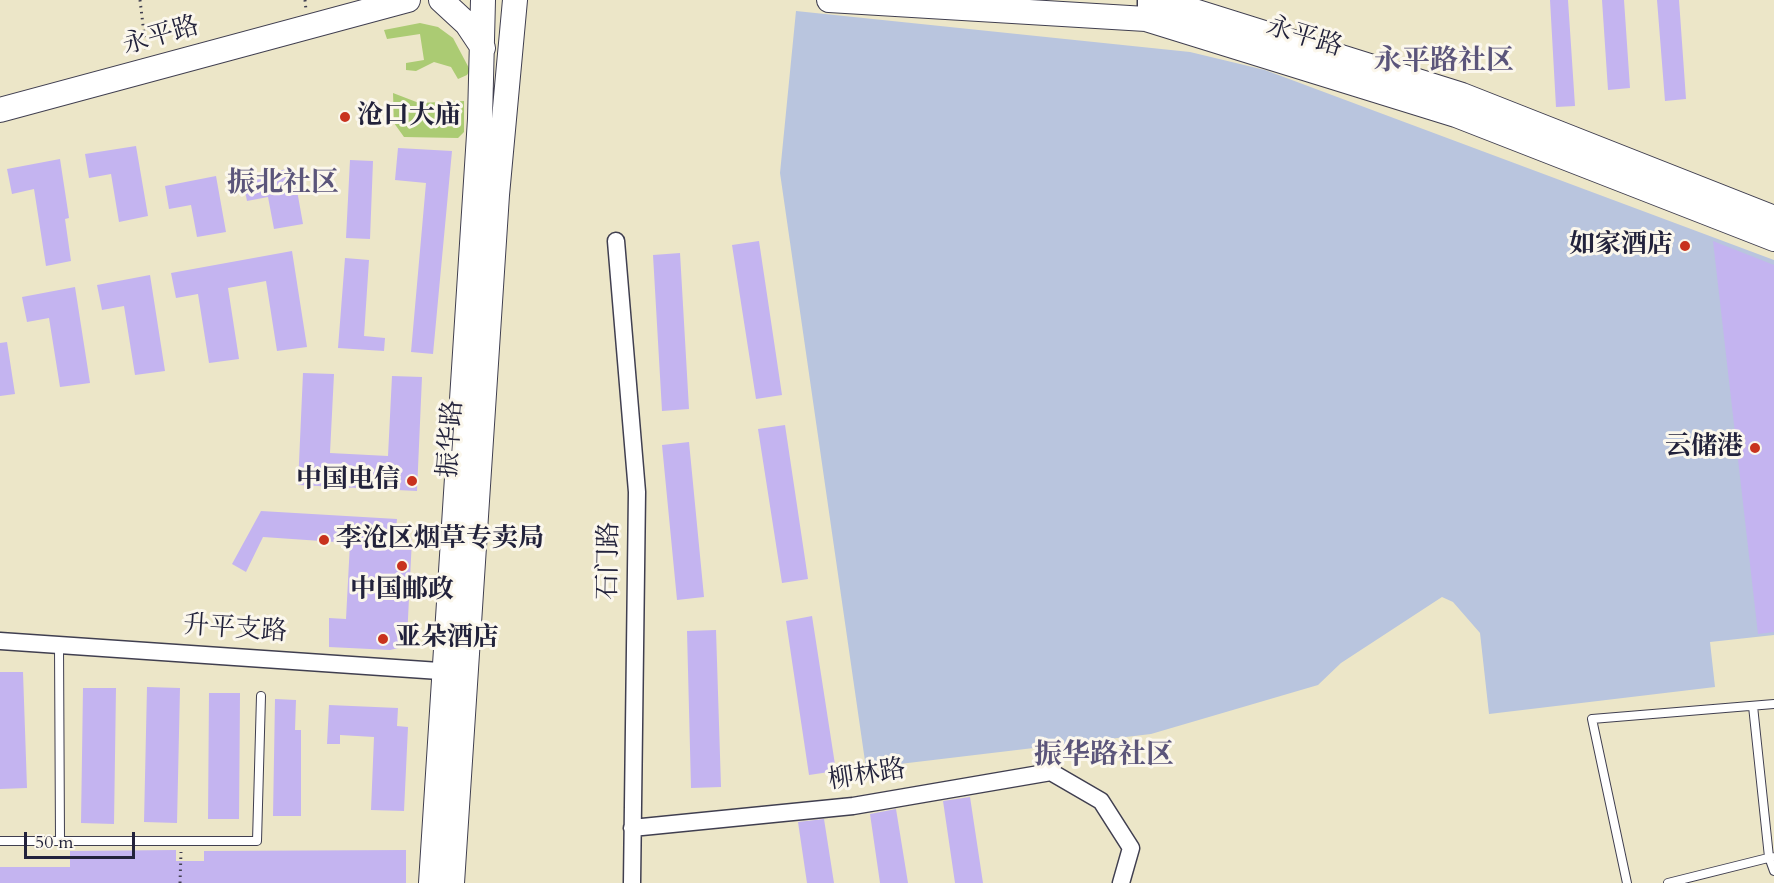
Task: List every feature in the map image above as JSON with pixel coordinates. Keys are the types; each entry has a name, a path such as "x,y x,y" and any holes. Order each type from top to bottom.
{"main road":[{"name":"永平路","path":"0,110 408,0"},
{"path":"441,0 466,24 483,48"},
{"name":"振华路","path":"452,883 456,672 483,48 483,0"},
{"name":"振华路","path":"431,883 456,672 515,0"},
{"name":"永平路","path":"829,0 1150,6 1462,95 1774,218"},
{"name":"永平路","path":"1150,6 1456,115 1774,239"}],"street":[{"name":"石门路","path":"616,241 637,492 632,883"},
{"name":"升平支路","path":"0,641 456,672"},
{"name":"柳林路","path":"632,828 853,806 1051,772 1101,801 1131,848 1121,883"}],"lane":[{"path":"59,645 60,840"},
{"path":"0,841 256,841 261,696"},
{"path":"1628,883 1592,719 1774,704"},
{"path":"1753,706 1774,871"},
{"path":"1668,883 1772,857"}],"path":[{"path":"140,0 148,70"},
{"path":"180,883 181,841"}],"shaded area":[{"path":"796,11 1190,52 1265,70 1774,260 1774,635 1710,642 1715,687 1489,714 1480,633 1453,602 1442,597 1341,663 1318,685 1151,734 866,768 780,173"}],"green space":[{"path":"420,23 438,27 453,38 470,70 467,75 458,79 451,67 434,62 416,71 406,70 406,63 424,60 420,34 387,39 384,30"},
{"path":"393,93 419,103 464,101 464,132 458,138 404,137 394,123"}],"building":[{"path":"1550,0 1568,0 1575,106 1556,107"},
{"path":"1602,0 1624,0 1630,88 1608,90"},
{"path":"1657,0 1679,0 1686,99 1665,101"},
{"path":"136,146 148,216 119,222 111,174 89,178 85,154"},
{"path":"398,148 452,151 433,354 411,352 426,183 395,180"},
{"path":"60,159 69,218 65,219 71,261 46,266 34,189 12,194 7,169"},
{"path":"350,160 373,161 370,239 346,238"},
{"path":"293,168 303,224 274,229 268,197 247,201 242,177"},
{"path":"216,176 226,232 197,237 191,205 169,209 165,186"},
{"path":"759,241 782,395 756,399 732,245"},
{"name":"云储港","path":"1713,241 1774,265 1774,632 1758,634"},
{"path":"292,251 307,347 277,351 266,281 228,288 239,359 209,363 198,294 176,298 171,273"},
{"path":"680,253 689,409 662,411 653,255"},
{"path":"345,258 369,260 364,336 385,338 384,351 338,348"},
{"path":"150,275 165,371 135,375 124,306 102,310 97,285"},
{"path":"75,287 90,383 60,387 49,318 27,322 22,297"},
{"path":"7,342 15,394 0,396 0,343"},
{"path":"303,373 334,374 330,453 388,456 392,376 422,377 417,491 298,485"},
{"path":"785,425 808,579 782,583 758,429"},
{"path":"689,442 704,597 677,600 662,445"},
{"path":"261,511 397,519 395,538 412,539 407,638 403,647 390,650 329,647 329,618 346,619 350,543 263,537 246,572 232,564"},
{"path":"812,616 836,771 809,775 786,621"},
{"path":"716,630 721,787 691,788 687,631"},
{"path":"0,672 23,672 27,788 0,789"},
{"path":"147,687 180,688 177,823 144,822"},
{"path":"83,688 116,688 114,824 81,823"},
{"path":"209,693 240,693 239,819 208,819"},
{"path":"275,699 296,700 295,730 301,730 301,816 273,816"},
{"path":"329,705 398,708 397,726 408,727 404,811 371,810 374,737 340,735 340,744 327,744"},
{"path":"970,797 983,883 955,883 943,801"},
{"path":"896,809 908,883 880,883 870,814"},
{"path":"824,819 834,883 807,883 798,822"},
{"path":"176,850 176,861 204,861 204,851 406,850 406,883 0,883 0,867 70,867 70,851"}],"place":[{"name":"沧口大庙","path":"345,117"},
{"name":"如家酒店","path":"1685,246"},
{"name":"云储港","path":"1755,448"},
{"name":"中国电信","path":"412,481"},
{"name":"李沧区烟草专卖局","path":"324,540"},
{"name":"中国邮政","path":"402,566"},
{"name":"亚朵酒店","path":"383,639"}],"district":[{"name":"永平路社区","path":"1444,63"},
{"name":"振北社区","path":"283,185"},
{"name":"振华路社区","path":"1104,757"}]}
